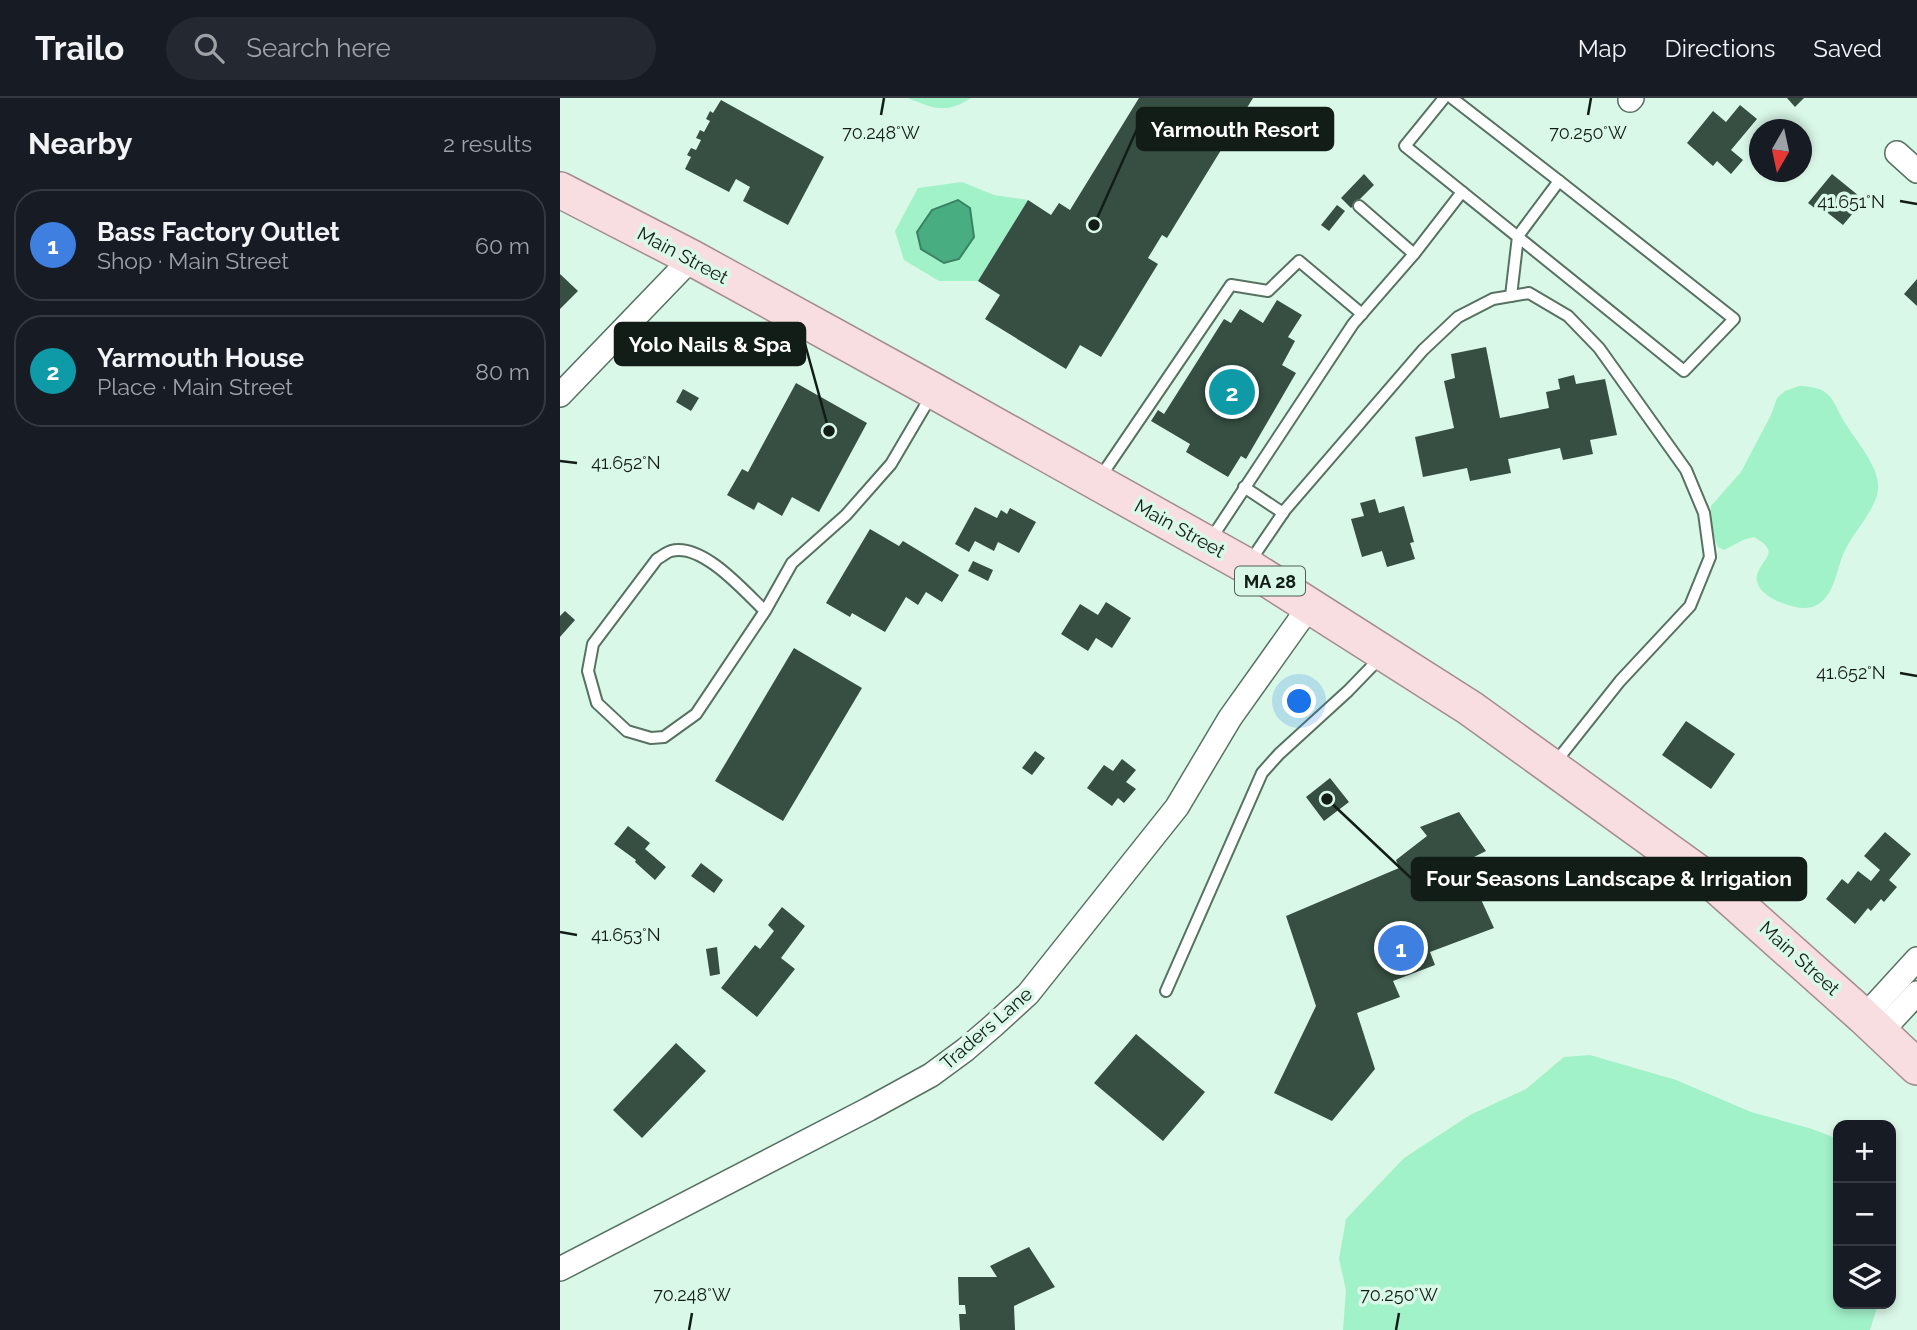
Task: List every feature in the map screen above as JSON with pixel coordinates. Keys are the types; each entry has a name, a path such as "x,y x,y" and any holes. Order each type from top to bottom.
{"main road":[{"name":"Main Street","path":"560,190 692,258 1247,566 1470,708 1718,887 1917,1067"}],"street":[{"path":"1897,153 1917,171"},
{"path":"560,395 692,258"},
{"name":"Traders Lane","path":"560,1269 931,1075 993,1026 1028,993 1177,807 1230,718 1309,607"},
{"path":"1872,1024 1917,959"},
{"path":"1872,1024 1917,993"}],"lane":[{"path":"1444,98 1405,146 1684,371 1734,318 1452,98"},
{"path":"1511,296 1518,236 1559,181"},
{"path":"1207,544 1345,335 1414,254 1462,191"},
{"path":"1359,206 1414,254"},
{"path":"1097,482 1231,285 1268,291 1299,261 1362,314"},
{"path":"1247,566 1283,513 1423,350 1458,317 1493,299 1530,293 1568,316 1598,348 1686,470 1704,513 1710,557 1690,606 1620,681 1552,766"},
{"path":"765,611 723,571 695,551 672,550 657,559 593,644 588,671 597,703 627,731 651,738 664,737 695,714 765,611 792,563 846,515 891,464 934,391"},
{"path":"1244,488 1283,513"},
{"path":"1166,991 1262,773 1384,653"}],"shaded area":[{"path":"908,98 971,98 954,106 940,108"},
{"path":"962,182 994,195 1028,200 978,281 939,281 904,260 895,231 918,188"},
{"path":"958,200 970,208 974,237 959,259 944,263 921,249 917,232 932,210"},
{"path":"1799,386 1819,389 1831,398 1871,463 1878,481 1877,496 1845,550 1830,592 1816,606 1807,608 1780,602 1761,590 1757,575 1769,551 1762,542 1754,537 1724,550 1718,547 1711,520 1711,506 1741,472 1777,398 1785,391"},
{"path":"1590,1055 1676,1080 1751,1112 1833,1137 1833,1309 1876,1309 1870,1330 1343,1330 1346,1290 1339,1259 1346,1219 1404,1158 1470,1115 1526,1089 1564,1057"}],"building":[{"path":"1139,98 1253,98 1167,238 1162,235 1148,258 1158,264 1101,357 1080,345 1066,369 985,319 1000,295 978,281 1028,200 1051,215 1059,203 1070,210"},
{"path":"1787,98 1804,98 1795,107"},
{"path":"721,100 824,157 788,225 743,201 750,187 736,179 729,192 685,169 691,157 687,155 691,148 696,150 701,140 696,138 700,130 704,132 710,121 706,119 710,111 713,113"},
{"path":"1740,105 1757,119 1749,119 1749,129 1731,150 1743,160 1731,174 1717,161 1713,166 1687,143 1713,111 1726,122"},
{"path":"1364,174 1374,185 1351,208 1341,198"},
{"path":"1832,174 1864,200 1843,225 1819,206 1816,209 1808,203"},
{"path":"1337,205 1345,211 1329,231 1321,225"},
{"path":"560,274 578,291 560,309"},
{"path":"1917,279 1917,306 1904,294"},
{"path":"1277,300 1302,315 1288,337 1295,341 1282,365 1296,373 1246,459 1241,456 1228,477 1186,452 1190,444 1151,421 1158,410 1164,414 1224,319 1231,323 1240,309 1263,323"},
{"path":"1486,347 1500,418 1549,408 1546,392 1560,389 1558,379 1574,375 1576,384 1605,379 1617,435 1590,440 1593,454 1563,460 1560,448 1508,459 1511,473 1470,481 1467,468 1423,477 1415,437 1454,428 1444,381 1455,378 1451,354"},
{"path":"796,383 867,423 819,512 792,497 782,516 758,502 754,510 727,495 742,469 748,472"},
{"path":"683,389 699,398 691,411 676,402"},
{"path":"1375,499 1379,513 1404,506 1414,542 1410,543 1415,559 1387,567 1382,551 1362,557 1351,519 1364,516 1360,503"},
{"path":"975,507 997,518 1001,510 1007,514 1010,508 1036,522 1019,553 998,542 994,551 975,541 969,552 955,544"},
{"path":"870,529 899,546 903,541 959,575 942,602 926,592 918,605 906,597 885,632 852,613 850,617 826,603"},
{"path":"973,561 993,570 988,581 968,571"},
{"path":"1106,602 1131,618 1112,648 1096,638 1088,651 1061,634 1080,604 1098,615"},
{"path":"565,611 575,620 560,637 560,616"},
{"path":"794,648 862,688 783,821 715,781"},
{"path":"1686,721 1735,754 1711,789 1662,755"},
{"path":"1035,751 1045,758 1032,775 1022,768"},
{"path":"1122,759 1136,770 1126,782 1136,789 1124,803 1118,798 1112,806 1087,788 1104,765 1113,771"},
{"path":"1330,778 1349,802 1324,821 1306,797"},
{"path":"1459,812 1486,851 1464,862 1494,928 1430,952 1435,965 1393,981 1400,997 1357,1013 1375,1069 1332,1121 1274,1093 1316,1006 1286,916 1399,868 1396,860 1427,836 1420,827"},
{"path":"628,826 650,843 645,849 666,867 655,880 635,862 636,860 614,844"},
{"path":"1885,832 1911,854 1889,880 1897,887 1884,902 1881,899 1871,911 1868,908 1855,924 1826,899 1842,879 1848,884 1858,871 1871,881 1880,870 1864,856"},
{"path":"701,863 723,880 714,893 691,876"},
{"path":"782,907 805,926 781,958 795,969 757,1017 721,988 755,945 760,949 774,931 768,925"},
{"path":"717,947 720,974 710,976 706,949"},
{"path":"1136,1034 1205,1092 1163,1141 1094,1083"},
{"path":"676,1043 706,1071 642,1138 613,1110"},
{"path":"1029,1247 1055,1287 1014,1306 1015,1330 960,1330 959,1314 966,1314 965,1305 959,1305 958,1277 997,1277 990,1266"}],"place":[{"name":"Yarmouth Resort","path":"1094,225"},
{"name":"Yarmouth House","path":"1232,392"},
{"name":"Yolo Nails & Spa","path":"829,431"},
{"name":"Four Seasons Landscape & Irrigation","path":"1327,799"},
{"name":"Bass Factory Outlet","path":"1401,948"}]}
